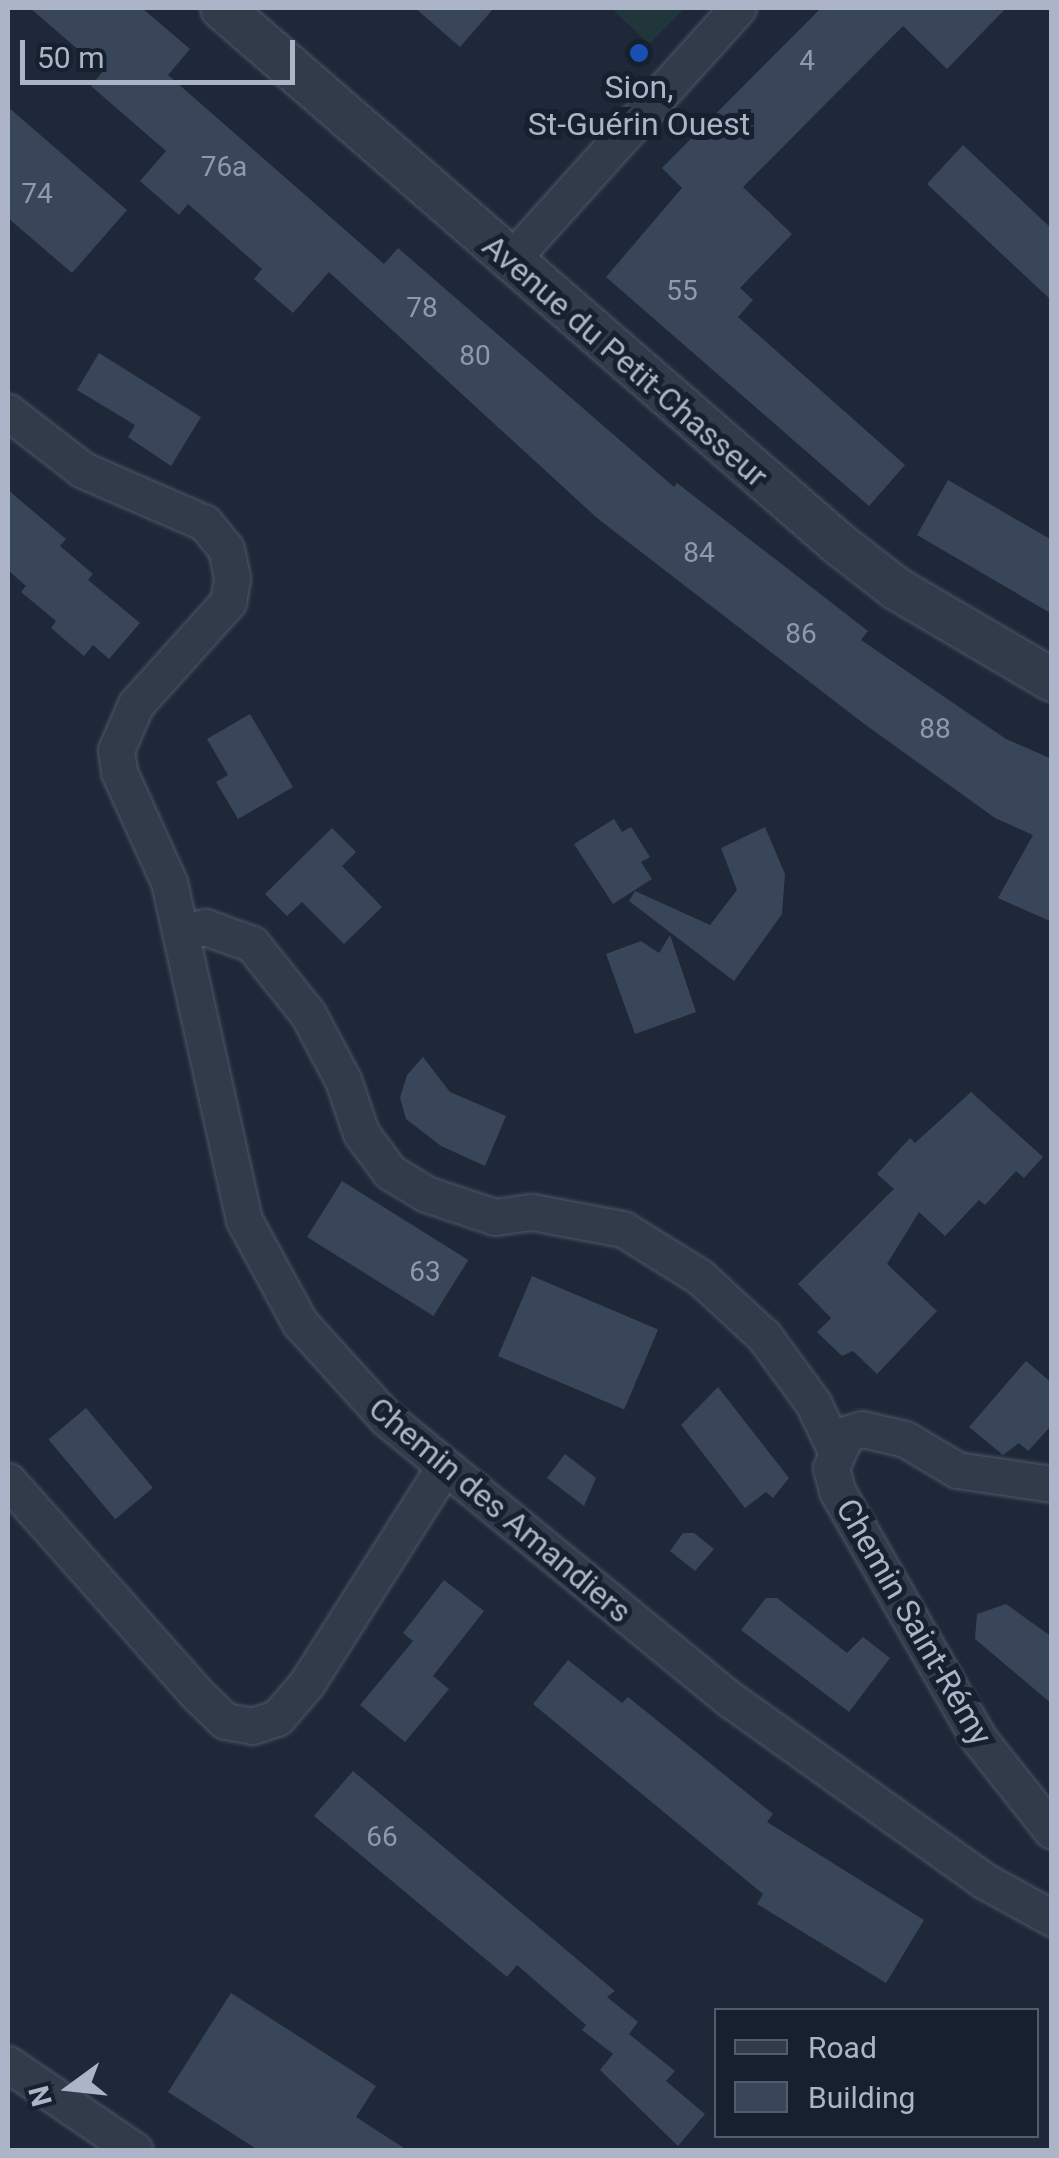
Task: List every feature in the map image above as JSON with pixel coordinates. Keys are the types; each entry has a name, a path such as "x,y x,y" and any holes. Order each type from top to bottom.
{"street":[{"name":"Avenue du Petit-Chasseur","path":"222,8 509,262 853,556 1006,658 1052,680"},
{"path":"509,262 738,8"},
{"name":"Chemin des Amandiers","path":"8,412 83,470 205,523 226,549 232,578 228,602 136,704 116,750 119,772 169,882 244,1220 300,1323 336,1368 444,1467 731,1700 983,1880 1052,1918"},
{"path":"181,932 205,926 252,944 308,1014 343,1080 361,1132 390,1172 426,1194 495,1216 532,1212 623,1229 684,1267 764,1336 813,1403 836,1449 846,1434 862,1428 905,1438 957,1470 1052,1484"},
{"name":"Chemin Saint-Rémy","path":"836,1449 831,1468 837,1491 979,1739 1052,1832"},
{"path":"8,1481 196,1693 225,1721 252,1726 277,1718 294,1701 444,1467"},
{"path":"8,2064 134,2150"}],"green space":[{"path":"611,8 685,8 649,44"}],"building":[{"path":"30,8 142,8 190,49 168,75 384,264 398,248 674,487 677,483 868,631 861,640 1006,739 1052,759 1052,922 998,898 1033,835 995,818 863,723 597,518 329,272 293,313 254,279 262,269 188,204 179,215 140,181 166,151 91,86 103,71"},
{"path":"415,8 494,8 460,47"},
{"path":"821,8 1006,8 947,69 903,26 743,187 792,234 740,288 753,300 738,317 905,465 869,506 606,277 682,188 662,168"},
{"path":"8,107 127,210 72,273 8,218"},
{"path":"963,145 1052,229 1052,301 927,184"},
{"path":"99,353 201,417 171,466 128,437 135,425 77,390"},
{"path":"948,480 1052,540 1052,614 917,535"},
{"path":"8,490 66,539 60,546 93,574 88,580 140,623 109,659 93,645 84,656 51,628 56,621 21,592 26,586 8,570"},
{"path":"250,714 293,787 238,819 216,782 228,775 207,739"},
{"path":"614,819 622,832 631,827 650,857 641,862 652,879 613,904 574,844"},
{"path":"765,827 785,874 782,914 734,981 629,901 635,891 710,925 737,890 721,848"},
{"path":"332,828 356,852 342,866 382,907 344,944 302,902 287,916 265,894"},
{"path":"670,935 696,1012 635,1034 606,954 641,941 659,953"},
{"path":"423,1057 450,1092 506,1116 485,1166 441,1146 406,1119 400,1098 407,1075"},
{"path":"971,1092 1043,1157 1024,1178 1016,1171 985,1205 979,1200 945,1236 919,1212 887,1264 937,1311 877,1374 853,1351 842,1356 817,1332 831,1318 798,1284 894,1189 877,1174 910,1138 915,1143"},
{"path":"342,1181 468,1260 433,1316 307,1237"},
{"path":"532,1276 658,1330 624,1410 498,1356"},
{"path":"1026,1361 1052,1383 1052,1425 1028,1451 1019,1443 1003,1455 969,1427"},
{"path":"718,1387 789,1478 773,1498 766,1492 745,1508 681,1425"},
{"path":"86,1408 153,1488 115,1519 48,1439"},
{"path":"565,1454 596,1478 584,1506 547,1478"},
{"path":"683,1533 694,1533 714,1549 695,1571 670,1551"},
{"path":"444,1580 484,1611 433,1676 449,1689 405,1742 360,1705 413,1641 403,1633"},
{"path":"766,1598 777,1598 847,1653 863,1637 890,1658 849,1712 741,1630"},
{"path":"1006,1604 1052,1637 1052,1704 975,1639 977,1614"},
{"path":"568,1660 622,1703 628,1697 773,1814 767,1822 924,1920 886,1983 757,1904 763,1894 533,1704"},
{"path":"353,1771 615,1991 607,1997 638,2022 629,2034 675,2071 666,2081 705,2114 678,2146 600,2070 613,2054 582,2030 586,2025 517,1965 507,1977 314,1816"},
{"path":"231,1993 376,2086 356,2117 407,2150 258,2150 168,2092"}],"place":[{"name":"Sion, St-Guérin Ouest","path":"639,53"}]}
